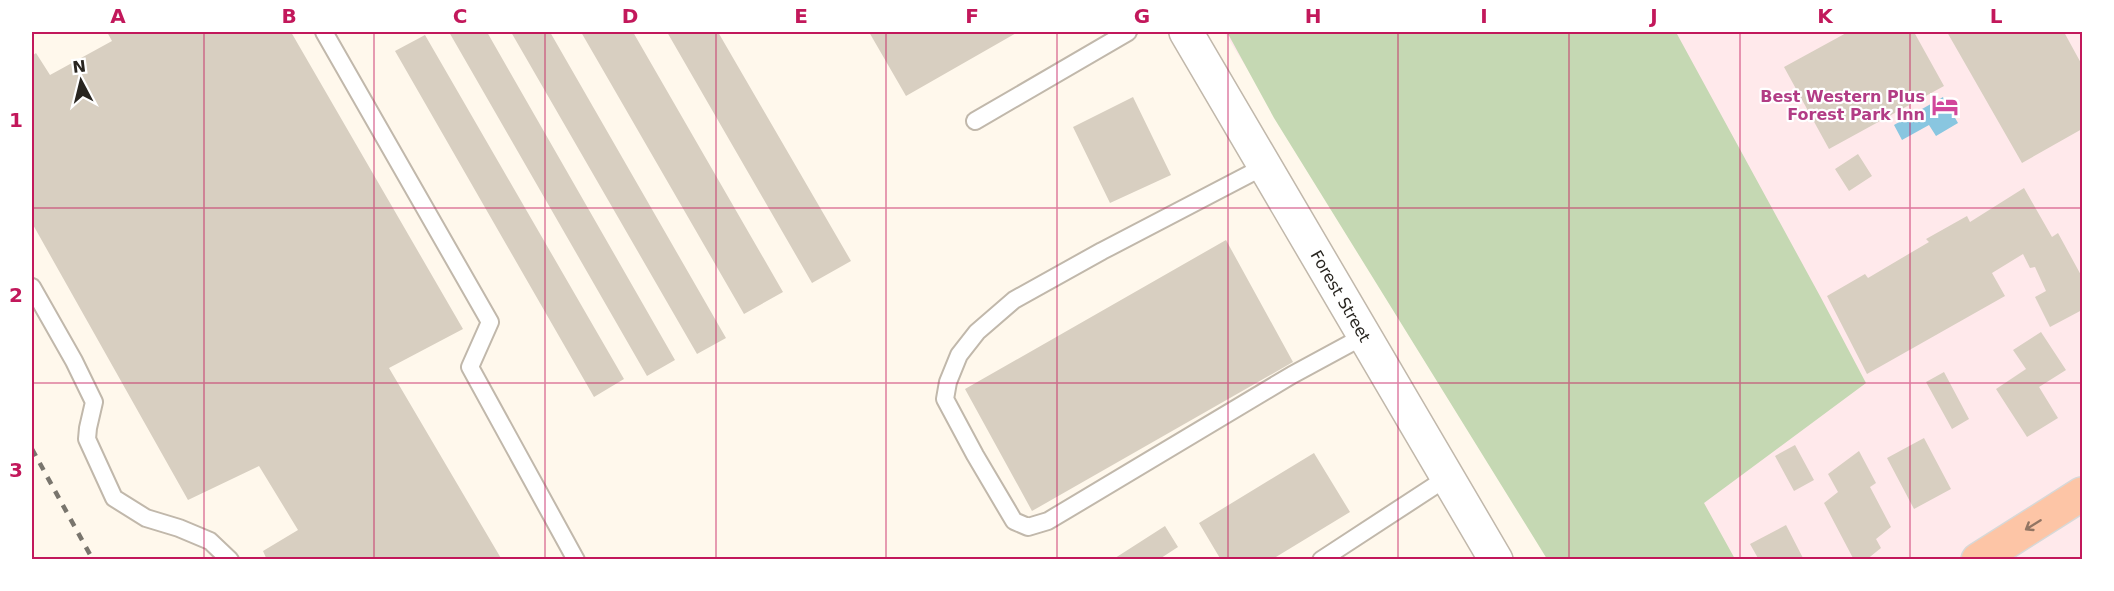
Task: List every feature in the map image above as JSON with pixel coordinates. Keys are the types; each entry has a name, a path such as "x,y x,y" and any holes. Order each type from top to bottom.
{"main road":[{"path":"1978,560 2082,494"}],"street":[{"name":"Forest Street","path":"1186,32 1496,560"}],"lane":[{"path":"324,32 490,322 470,367 576,560"},
{"path":"975,121 1128,32"},
{"path":"1265,166 1102,250 1014,300 977,332 959,355 948,382 945,399 975,455 1014,521 1028,527 1048,521 1292,375 1364,336"},
{"path":"32,287 74,361 94,402 87,439 114,498 146,518 210,541 230,560"},
{"path":"1321,560 1448,477"}],"shaded area":[{"path":"1224,32 2082,32 2082,559 1557,559"}],"green space":[{"path":"1227,32 1680,32 1677,34 1866,383 1704,503 1735,559 1547,559 1274,118"}],"water":[{"path":"1943,97 1958,123 1936,136 1929,125 1902,140 1894,125"}],"building":[{"path":"107,32 291,32 463,329 389,368 502,560 267,560 263,551 298,530 259,466 188,500 32,223 32,56 36,53 50,75 112,41"},
{"path":"449,32 487,32 675,360 647,376"},
{"path":"511,32 550,32 726,338 697,354"},
{"path":"581,32 633,32 783,292 744,314"},
{"path":"667,32 718,32 851,261 812,283"},
{"path":"869,32 1018,32 906,96"},
{"path":"1848,32 1914,32 1944,86 1829,149 1784,67"},
{"path":"1947,32 2064,32 2082,65 2082,129 2022,163"},
{"path":"425,35 624,379 594,397 395,51"},
{"path":"1133,97 1171,175 1110,203 1073,127"},
{"path":"1858,154 1872,176 1849,191 1835,169"},
{"path":"2024,188 2052,237 2058,233 2082,277 2082,310 2050,327 2035,297 2046,291 2035,267 2030,268 2023,254 1992,273 2005,296 1867,374 1827,296 1865,274 1868,278 1929,242 1926,239 1967,216 1970,222"},
{"path":"1226,240 1293,362 1032,511 965,389"},
{"path":"2041,332 2066,370 2039,387 2058,418 2027,437 1996,389 2026,369 2013,350"},
{"path":"1944,372 1969,419 1952,429 1926,382"},
{"path":"1924,438 1951,489 1914,509 1887,458"},
{"path":"1795,445 1814,480 1794,491 1775,456"},
{"path":"1859,451 1876,483 1870,487 1891,527 1876,539 1881,548 1866,560 1854,560 1824,503 1838,492 1828,474"},
{"path":"1314,453 1350,512 1271,560 1221,560 1199,523"},
{"path":"1786,525 1804,560 1759,560 1750,544"},
{"path":"1165,526 1178,547 1158,560 1112,560"}],"railway":[{"path":"32,449 93,560"}],"place":[{"name":"Best Western Plus Forest Park Inn","path":"1945,105"}]}
